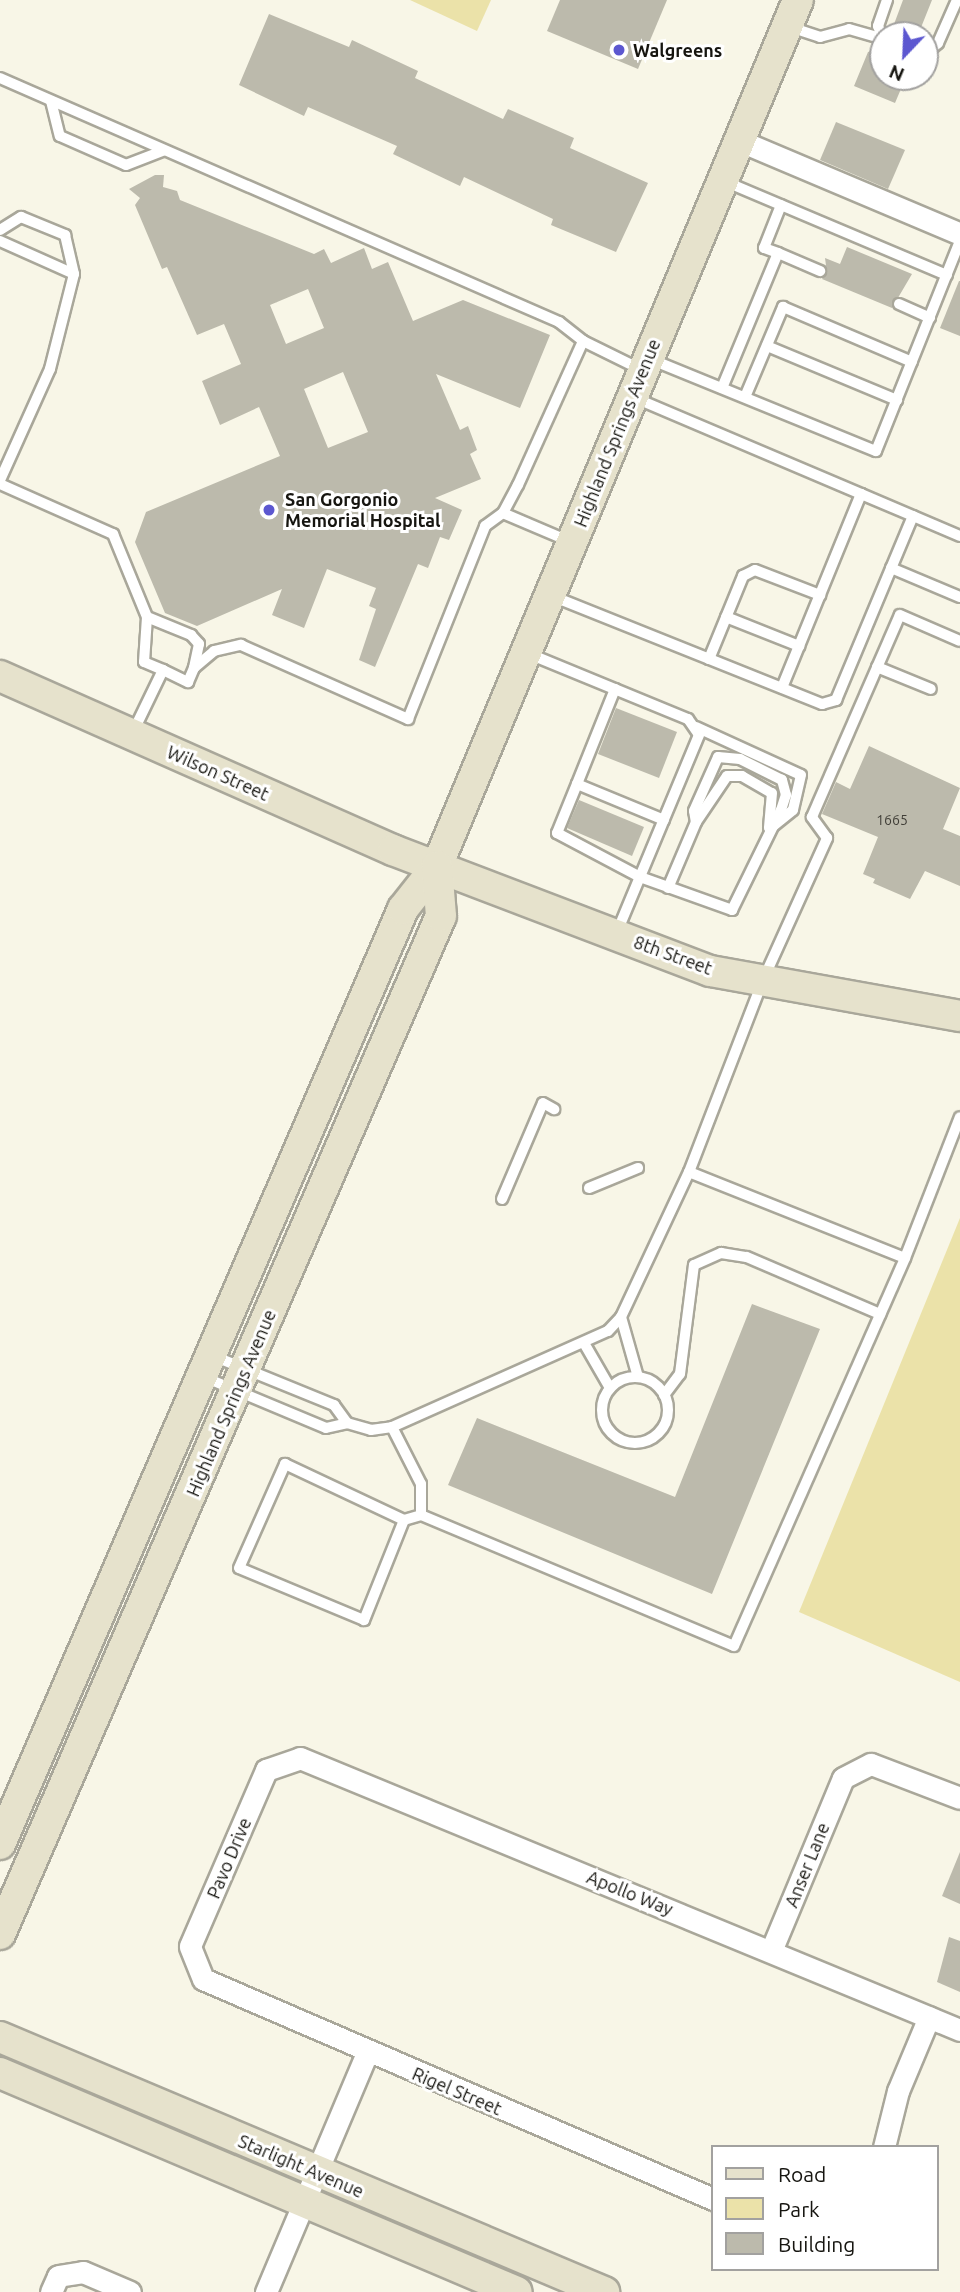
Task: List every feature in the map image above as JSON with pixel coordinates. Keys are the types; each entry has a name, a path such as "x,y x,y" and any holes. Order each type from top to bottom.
{"main road":[{"name":"Highland Springs Avenue","path":"0,1844 403,909 437,866 720,179 792,13"},
{"name":"Wilson Street","path":"0,676 437,866"},
{"name":"Highland Springs Avenue","path":"0,1934 441,916 437,866"},
{"name":"8th Street","path":"437,866 710,971 960,1016"},
{"name":"Starlight Avenue","path":"0,2037 316,2173 604,2292"},
{"name":"Starlight Avenue","path":"0,2073 517,2292"}],"street":[{"path":"738,140 960,234"},
{"name":"Apollo Way","path":"300,1758 960,2029"},
{"name":"Pavo Drive","path":"203,1979 190,1946 266,1770 300,1758"},
{"name":"Anser Lane","path":"772,1951 843,1778 871,1764 960,1798"},
{"name":"Rigel Street","path":"203,1979 367,2053 712,2199"},
{"path":"884,2145 898,2091 929,2017"},
{"path":"266,2292 367,2053"},
{"path":"55,2284 83,2272 130,2292"}],"lane":[{"path":"880,21 887,0"},
{"path":"939,41 957,0"},
{"path":"792,13 820,37 849,29 869,35"},
{"path":"0,78 559,323 583,341 641,375 861,494 960,536"},
{"path":"51,101 60,136 126,165 163,151"},
{"path":"720,179 947,275"},
{"path":"781,205 764,248 820,271"},
{"path":"0,230 21,218 65,235 74,274 50,369 0,482 113,534 147,617 144,662 188,682 199,644 191,635 147,617"},
{"path":"0,241 74,274"},
{"path":"641,375 722,388 876,451 960,241"},
{"path":"722,388 778,253"},
{"path":"899,304 930,318"},
{"path":"746,397 783,307 912,362"},
{"path":"194,668 214,652 241,645 408,719 485,526 503,513 583,341"},
{"path":"767,346 897,400"},
{"path":"782,688 861,494"},
{"path":"503,513 571,542"},
{"path":"550,595 822,704 836,700 913,516"},
{"path":"891,568 960,597"},
{"path":"709,659 743,576 755,570 820,595"},
{"path":"206,1366 241,1380 326,1428 347,1423 371,1430 392,1427 608,1331 621,1317 689,1172 763,980 827,838 812,817 900,615 960,641"},
{"path":"726,617 799,646"},
{"path":"526,653 615,689 801,775 793,810 769,830"},
{"path":"877,667 931,688"},
{"path":"132,734 163,670"},
{"path":"615,689 557,833 640,877 668,888 732,910 786,795 782,780 725,756 713,764 695,822 668,888"},
{"path":"616,934 699,735 696,727"},
{"path":"695,822 720,782 733,774 772,793 769,830"},
{"path":"577,784 664,820"},
{"path":"502,1199 543,1103 554,1109"},
{"path":"404,1520 364,1620 239,1568 285,1464 404,1520 421,1515 734,1646 905,1258 960,1117"},
{"path":"590,1188 639,1168"},
{"path":"689,1172 905,1258"},
{"path":"583,1342 610,1388 603,1419 625,1441 656,1435 667,1416 664,1395 680,1374 694,1265 721,1253 747,1257 880,1314"},
{"path":"621,1317 638,1377 664,1395"},
{"path":"206,1366 241,1380 334,1405 347,1423"},
{"path":"610,1388 638,1377"},
{"path":"392,1427 421,1484 421,1515"}],"green space":[{"path":"410,0 491,0 477,31"},
{"path":"960,1218 960,1682 799,1612"}],"building":[{"name":"Walgreens","path":"560,0 667,0 638,69 547,31"},
{"path":"903,0 932,0 924,21 895,21"},
{"path":"269,14 349,47 352,40 418,71 415,78 503,119 508,109 574,138 570,148 648,183 616,252 551,225 553,219 464,177 460,186 393,154 397,146 308,107 304,116 239,85"},
{"path":"868,52 869,91 900,91 895,103 854,86"},
{"path":"836,122 905,150 888,189 820,160"},
{"path":"155,175 164,175 163,187 177,191 180,200 314,254 324,249 331,263 364,248 372,269 388,262 413,321 463,300 550,335 520,408 436,374 460,430 468,426 477,450 470,454 481,479 435,498 462,510 449,540 440,537 428,568 418,564 375,667 359,660 376,609 369,606 376,588 327,569 304,628 272,615 282,589 197,626 165,613 135,542 146,512 280,456 259,407 220,425 202,381 241,364 224,324 197,335 167,267 162,269 135,205 140,198 129,189","holes":["308,289 324,328 286,344 270,305","343,372 368,432 328,448 304,389"]},
{"path":"847,247 912,274 892,308 822,279 827,273 825,258 840,264"},
{"path":"960,281 960,336 940,328"},
{"path":"616,708 677,732 659,778 598,754"},
{"path":"869,746 960,788 943,829 960,836 960,886 925,871 910,899 873,883 875,879 863,874 878,837 822,814 836,782 850,789"},
{"path":"579,800 644,827 632,856 567,828"},
{"path":"752,1304 820,1329 712,1594 448,1485 477,1418 675,1497"},
{"path":"960,1852 960,1904 942,1896"},
{"path":"949,1937 960,1941 960,1992 937,1982"}],"place":[{"name":"Walgreens","path":"619,50"},
{"name":"San Gorgonio Memorial Hospital","path":"269,510"}]}
